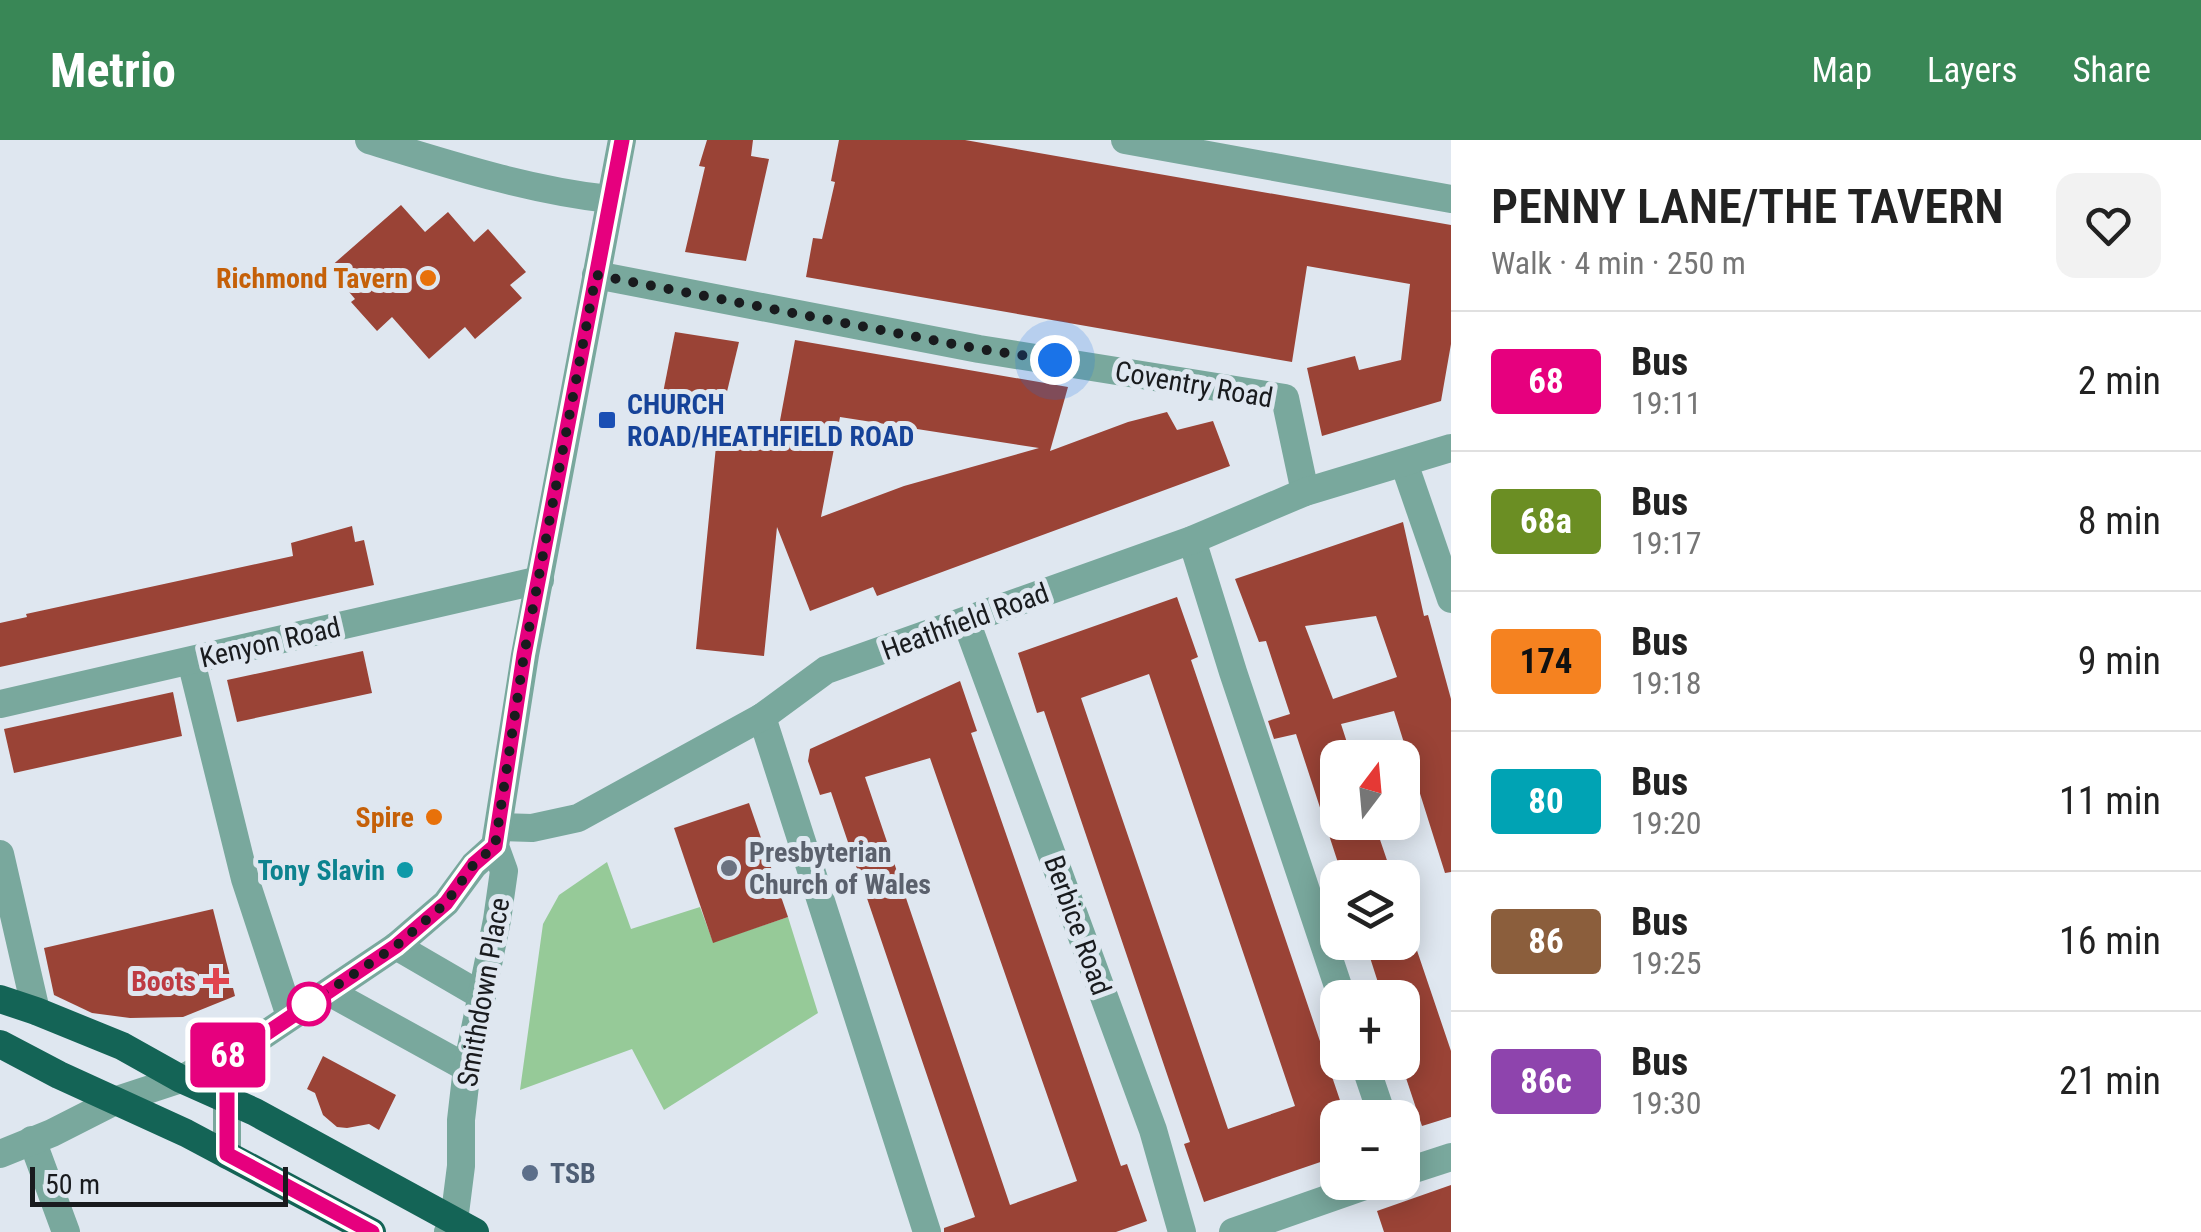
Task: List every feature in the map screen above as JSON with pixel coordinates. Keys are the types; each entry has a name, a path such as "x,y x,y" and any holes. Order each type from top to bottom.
{"highway":[{"path":"0,999 122,1046 180,1079 255,1112 459,1228"},
{"path":"0,1044 227,1154 372,1232"}],"street":[{"path":"369,140 481,174 610,200"},
{"path":"497,837 524,655 622,140"},
{"path":"1125,140 1451,199"},
{"name":"Coventry Road","path":"596,275 979,349 1285,398 1305,492"},
{"name":"Heathfield Road","path":"497,837 578,818 762,717 826,670 1192,540 1305,492 1451,448"},
{"path":"1404,464 1451,599"},
{"path":"1192,540 1336,980"},
{"name":"Kenyon Road","path":"0,704 540,580"},
{"name":"Berbice Road","path":"966,621 1153,1130 1182,1232"},
{"path":"191,661 244,880 290,1016"},
{"path":"762,717 927,1232"},
{"name":"Smithdown Place","path":"0,1154 117,1100 180,1079 264,1035 396,946 446,903 497,837"},
{"name":"Smithdown Place","path":"459,1228 461,1120 467,1068 504,871 497,837"},
{"path":"0,854 36,1011"},
{"path":"396,946 482,996"},
{"path":"329,992 467,1068"},
{"path":"227,1056 227,1154"},
{"path":"32,1140 66,1232"},
{"path":"1420,1167 1451,1157"},
{"path":"1233,1232 1325,1200"}],"green space":[{"path":"607,862 631,929 700,907 713,942 788,917 818,1013 664,1110 632,1049 520,1090 543,924 559,895"}],"building":[{"path":"707,140 753,140 751,156 769,159 746,261 685,252 705,167 699,166"},
{"path":"839,140 965,140 1451,225 1451,344 1441,401 1322,436 1307,368 1355,356 1359,370 1401,360 1410,284 1307,266 1292,362 806,277 813,238 822,239 835,182 831,181"},
{"name":"Richmond Tavern","path":"401,205 425,232 448,212 474,242 488,229 526,272 510,285 522,298 475,339 465,327 429,359 392,317 377,331 351,302 355,299 329,268"},
{"path":"675,332 739,342 724,404 663,393"},
{"path":"795,340 1068,387 1050,451 1167,412 1177,430 1213,421 1230,466 877,596 873,587 810,611 777,527 764,656 696,649 717,436 776,442","holes":["840,417 1039,448 904,486 821,517"]},
{"path":"1403,522 1424,616 1428,615 1451,699 1451,872 1445,873 1420,794 1420,740 1403,740 1394,711 1341,724 1346,740 1320,740 1320,808 1296,734 1274,739 1268,721 1290,714 1266,641 1259,642 1235,579","holes":["1376,616 1397,677 1333,699 1305,626"]},
{"path":"352,526 355,542 364,540 374,585 0,667 0,623 293,556 291,543"},
{"path":"1177,597 1198,657 1191,660 1320,1041 1320,1080 1333,1080 1340,1100 1320,1100 1320,1162 1204,1202 1184,1144 1190,1142 1044,711 1037,713 1018,653","holes":["1149,674 1295,1106 1228,1129 1081,698"]},
{"path":"363,651 372,693 237,722 227,680"},
{"path":"960,681 977,731 971,733 1121,1166 1127,1164 1147,1221 1116,1232 944,1232 944,1228 975,1217 831,792 820,795 808,761 810,749","holes":["930,758 1077,1181 1010,1205 865,777"]},
{"path":"173,692 182,736 14,773 4,729"},
{"name":"Presbyterian Church of Wales","path":"749,803 788,917 713,943 674,828"},
{"path":"1331,840 1380,840 1387,860 1337,860"},
{"path":"213,909 235,996 183,1017 130,1018 92,1013 54,995 44,948"},
{"path":"1420,959 1451,1051 1451,1117 1422,1126 1420,1100 1413,1100 1407,1080 1420,1080 1420,980 1377,980 1371,960"},
{"path":"323,1056 396,1095 379,1130 369,1124 337,1127 323,1115 315,1093 307,1089"},
{"path":"1451,1185 1451,1232 1384,1232 1377,1211 1420,1200 1420,1196"}],"bus line":[{"name":"68","path":"372,1232 227,1154 227,1056 396,946 446,903 474,864 495,846 524,655 622,140"}],"place":[{"name":"Richmond Tavern","path":"428,278"},
{"name":"CHURCH ROAD/HEATHFIELD ROAD","path":"607,420"},
{"name":"Spire","path":"434,817"},
{"name":"Presbyterian Church of Wales","path":"729,868"},
{"name":"Tony Slavin","path":"405,870"},
{"name":"Boots","path":"216,981"},
{"name":"TSB","path":"530,1173"}],"route":[{"path":"309,1004 396,946 446,903 474,864 495,846 524,655 596,275 979,349 1055,360"}]}
